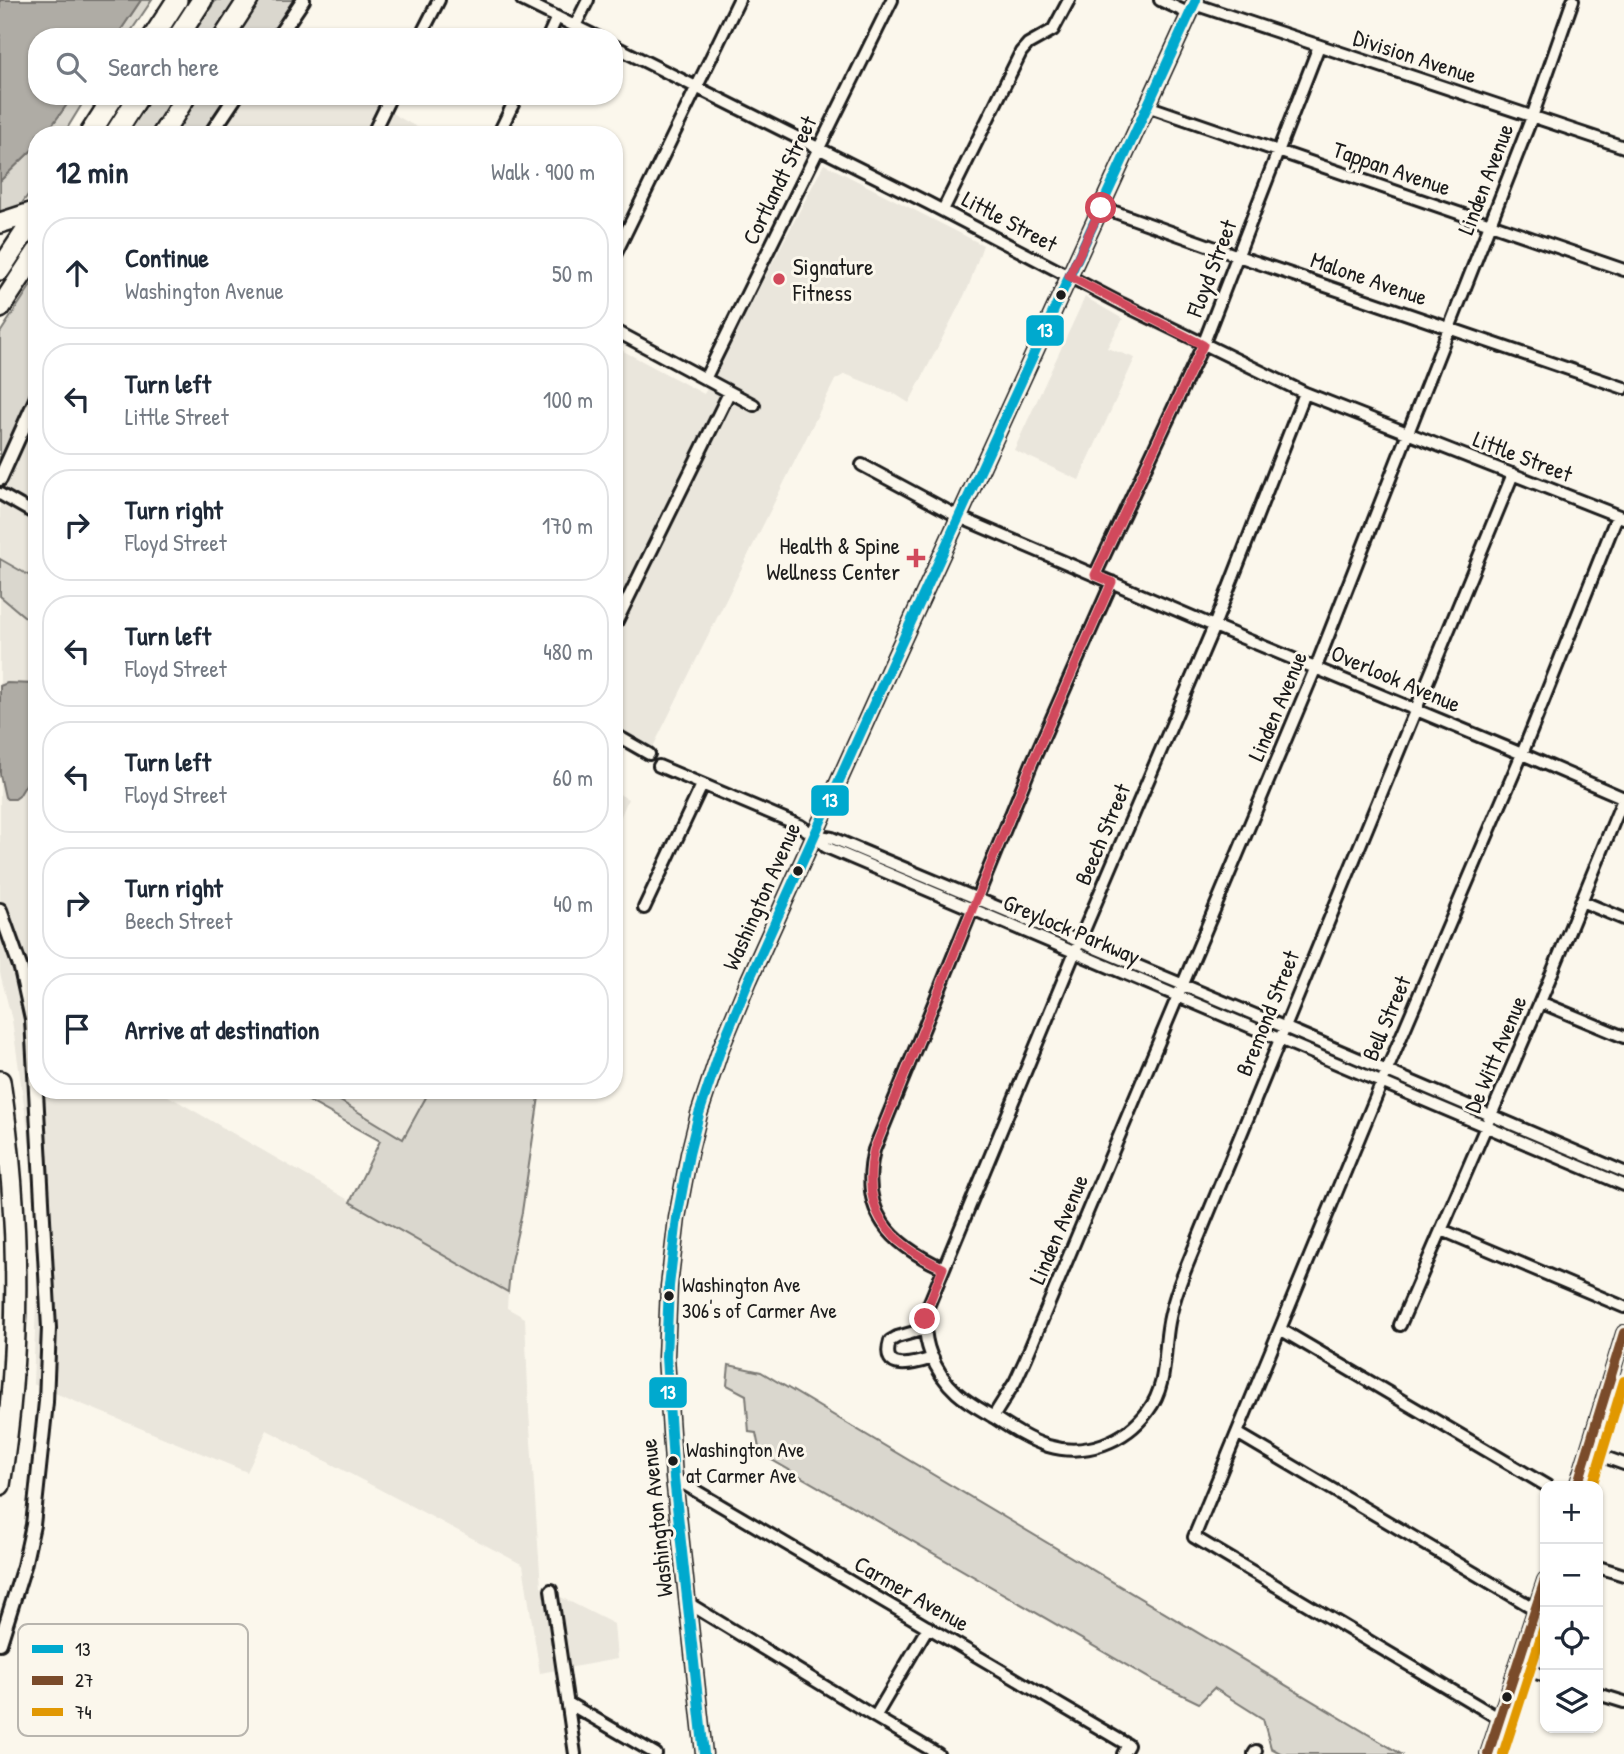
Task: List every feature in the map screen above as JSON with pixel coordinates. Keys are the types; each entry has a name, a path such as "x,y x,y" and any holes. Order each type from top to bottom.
{"highway":[{"path":"159,28 177,0"},
{"path":"184,28 202,0"},
{"path":"231,28 248,0"},
{"path":"95,126 108,105"},
{"path":"120,126 133,105"},
{"path":"168,126 180,105"},
{"path":"7,220 28,215"},
{"path":"0,270 28,227"},
{"path":"0,308 28,266"},
{"path":"0,1081 12,1180 16,1287 11,1397 0,1485"}],"main road":[{"name":"Washington Avenue","path":"704,1754 674,1478 667,1393 667,1321 673,1251 687,1164 709,1080 730,1025 814,835 1193,6"}],"street":[{"path":"284,28 303,0"},
{"path":"425,28 439,0"},
{"path":"522,0 579,28"},
{"path":"575,26 588,0"},
{"path":"623,239 739,0"},
{"name":"Cortlandt Street","path":"705,379 892,0"},
{"path":"943,210 1021,52 1028,44 1053,30 1069,0"},
{"name":"Division Avenue","path":"1160,0 1193,6 1319,46 1624,148"},
{"name":"Linden Avenue","path":"993,1417 1026,1359 1317,667 1532,117 1573,0"},
{"path":"552,28 557,17"},
{"name":"Floyd Street","path":"1095,575 1203,345 1319,46"},
{"name":"Little Street","path":"623,50 943,210 1203,345 1305,393 1621,517"},
{"path":"215,126 230,105"},
{"path":"376,126 387,105"},
{"path":"502,126 513,105"},
{"name":"Tappan Avenue","path":"1147,106 1624,270"},
{"name":"Malone Avenue","path":"1101,208 1624,388"},
{"path":"623,335 754,405"},
{"path":"623,609 729,393"},
{"name":"Beech Street","path":"993,1417 956,1392 939,1372 925,1329 927,1309 1214,626 1305,393"},
{"path":"0,480 28,418"},
{"path":"862,465 959,517 1095,575"},
{"name":"Bremond Street","path":"993,1417 1052,1447 1083,1449 1123,1436 1138,1424 1151,1408 1165,1370 1169,1323 1178,1292 1278,1039 1513,474"},
{"path":"0,494 28,510"},
{"name":"Bell Street","path":"1500,1719 1194,1537 1387,1070 1621,517"},
{"name":"Overlook Avenue","path":"1095,575 1624,798"},
{"path":"943,1268 903,1245 879,1217 870,1186 870,1170 877,1141 1032,763 1112,582"},
{"path":"623,739 649,754"},
{"name":"Greylock Parkway","path":"659,766 799,825 826,847 974,904 1077,948 1178,996 1624,1185"},
{"path":"644,908 702,785"},
{"name":"De Witt Avenue","path":"1400,1325 1492,1115 1624,798"},
{"path":"1581,901 1624,919"},
{"path":"0,910 28,995"},
{"name":"Greylock Parkway","path":"1077,948 1184,985 1624,1172"},
{"path":"1540,1002 1624,1037"},
{"path":"0,1643 28,1550 48,1380 49,1328 37,1099"},
{"path":"1442,1230 1624,1307"},
{"path":"925,1329 890,1341 888,1356 900,1365 933,1358"},
{"path":"1280,1329 1540,1482"},
{"path":"1579,1481 1624,1333"},
{"path":"1237,1433 1535,1609"},
{"path":"1588,1451 1624,1464"},
{"name":"Carmer Avenue","path":"674,1478 928,1627 1126,1749"},
{"path":"1603,1569 1624,1575"},
{"path":"551,1590 575,1754"},
{"path":"1489,1754 1540,1594"},
{"path":"688,1603 938,1754"},
{"path":"875,1717 928,1627"},
{"path":"1517,1667 1540,1674"},
{"path":"1603,1696 1624,1702"},
{"path":"568,1703 656,1754"}],"shaded area":[{"path":"0,0 141,0 122,28 28,28 28,105 67,105 51,126 28,126 28,154 0,181"},
{"path":"141,0 152,0 133,28 122,28"},
{"path":"216,0 299,0 280,28 197,28"},
{"path":"67,105 81,105 69,126 51,126"},
{"path":"146,105 227,105 212,126 133,126"},
{"path":"227,105 377,105 415,126 212,126"},
{"path":"28,154 28,195 0,233 0,181"},
{"path":"824,164 983,245 968,288 909,403 895,394 845,374 835,380 649,755 623,740 623,351 704,394"},
{"path":"28,290 28,412 0,473 0,333"},
{"path":"1085,297 1123,319 1107,348 1135,358 1079,480 1014,450"},
{"path":"28,412 28,575 0,559 0,473"},
{"path":"0,559 28,575 28,619 0,596"},
{"path":"0,596 28,619 28,1099 174,1099 508,1292 507,1308 525,1318 541,1587 614,1624 617,1659 540,1673 523,1565 267,1430 247,1472 33,1384 38,1253 34,1174 12,1020 0,973"},
{"path":"7,683 28,684 28,781 15,799 5,797 0,775 0,686"},
{"path":"623,796 628,799 623,811"},
{"path":"305,1099 337,1099 403,1139 425,1099 539,1099 508,1292 350,1202 380,1141"},
{"path":"337,1099 425,1099 403,1139"},
{"path":"729,1365 761,1372 1401,1754 1282,1754 1271,1748 1263,1719 1214,1688 1199,1703 1154,1681 760,1453 756,1433 749,1432 746,1395 727,1385"}],"transit line":[{"name":"13","path":"704,1754 674,1478 666,1357 669,1286 677,1218 699,1114 721,1048 749,980 1196,0"},
{"name":"27","path":"1579,1481 1624,1333"},
{"name":"74","path":"1594,1481 1624,1381"},
{"name":"27","path":"1488,1754 1540,1595"},
{"name":"74","path":"1503,1754 1540,1639"}],"place":[{"name":"Signature Fitness","path":"779,279"},
{"name":"Health & Spine Wellness Center","path":"916,558"},
{"name":"Washington Ave 306's of Carmer Ave","path":"669,1296"},
{"name":"Washington Ave at Carmer Ave","path":"673,1461"}],"route":[{"path":"925,1319 943,1268 903,1245 879,1217 870,1186 874,1150 1032,763 1112,582 1095,575 1203,345 1069,276 1101,208"}]}
